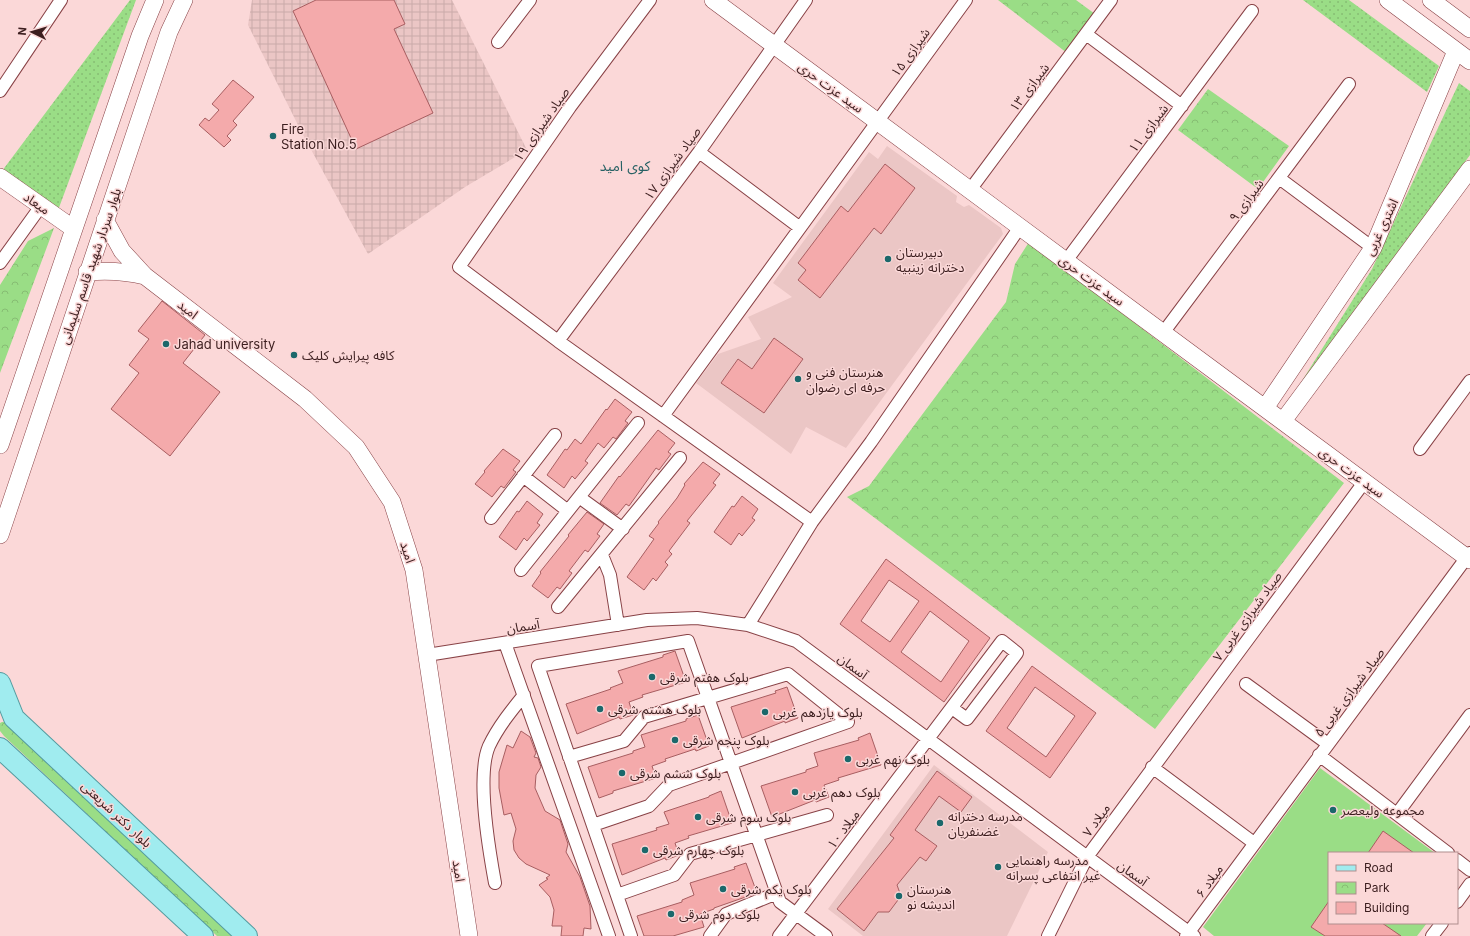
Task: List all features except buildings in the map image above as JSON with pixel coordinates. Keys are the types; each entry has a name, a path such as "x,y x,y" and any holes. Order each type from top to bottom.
{"main road":[{"name":"بلوار دکتر شریعتی","path":"0,683 7,717 247,936"},
{"path":"0,748 203,936"}],"street":[{"path":"0,91 61,0"},
{"name":"بلوار سردار شهید قاسم سلیمانی","path":"0,445 140,36 155,0"},
{"name":"بلوار سردار شهید قاسم سلیمانی","path":"0,535 87,272 169,32 184,0"},
{"path":"498,42 530,0"},
{"name":"صیاد شیرازی ۱۹","path":"558,340 459,267 570,106 650,0"},
{"name":"سید عزت حری","path":"713,0 1469,557"},
{"name":"صیاد شیرازی ۱۷","path":"558,340 699,152 773,44 806,0"},
{"name":"شیرازی ۱۵","path":"664,416 799,227 966,0"},
{"name":"شیرازی ۱۳","path":"970,190 1111,0"},
{"path":"1388,0 1470,61"},
{"path":"1431,0 1470,29"},
{"name":"شیرازی ۱۱","path":"1066,261 1252,11"},
{"path":"1086,34 1182,106"},
{"name":"اشتری غربی","path":"1265,408 1373,248 1456,51"},
{"name":"شیرازی ۹","path":"1163,333 1349,84"},
{"path":"699,152 799,227"},
{"path":"1283,421 1470,169"},
{"name":"میعاد","path":"0,177 74,229"},
{"path":"1279,178 1373,248"},
{"path":"0,263 41,206"},
{"path":"105,220 122,251 145,276"},
{"path":"748,625 812,522 871,442 1020,227"},
{"path":"87,272 107,270 126,271 145,276"},
{"name":"امید","path":"145,276 305,399 356,448 392,502 414,570 469,936"},
{"path":"558,340 812,522"},
{"path":"1420,449 1470,381"},
{"path":"1283,382 1283,390 1287,394 1300,398"},
{"path":"521,570 638,423"},
{"path":"491,518 555,434"},
{"path":"558,607 680,458"},
{"path":"523,476 568,510"},
{"name":"صیاد شیرازی غربی ۷","path":"1152,768 1364,481"},
{"path":"579,497 622,529"},
{"path":"602,554 610,575 618,625"},
{"name":"صیاد شیرازی غربی ۵","path":"1254,843 1469,557"},
{"name":"آسمان","path":"427,655 647,620 698,618 748,625 796,641 1087,856 1190,935"},
{"path":"631,936 538,666 688,641 780,902 826,936"},
{"name":"میلاد ۱۰","path":"779,936 1002,641 1017,653 967,719 952,708"},
{"path":"505,643 609,936"},
{"path":"569,757 624,741 644,717 788,674 848,722 669,785 649,806 593,825"},
{"path":"1246,684 1328,744"},
{"path":"495,883 490,857 485,810 484,777 489,747 504,719 524,695"},
{"path":"1397,814 1470,715"},
{"path":"1319,756 1447,852"},
{"path":"1152,768 1254,843"},
{"name":"میلاد ۷","path":"1048,936 1087,856 1152,768"},
{"path":"617,895 674,875 690,854 827,815"},
{"name":"میلاد ۶","path":"1190,935 1254,843"},
{"path":"1458,861 1470,870"},
{"path":"1458,901 1470,884"},
{"path":"710,936 726,914 776,893"},
{"path":"1432,936 1441,924"}],"shaded area":[{"path":"252,0 452,0 527,150 465,187 368,254 302,133 248,25"},
{"name":"دبیرستان دخترانه زینبیه","path":"887,146 957,196 956,202 964,207 969,205 1001,228 1003,234 846,448 806,427 791,454 696,383 718,354 761,339 748,317 792,297 773,283 869,152 878,159"},
{"path":"934,765 1048,852 1007,936 863,936 828,909"}],"green space":[{"path":"130,0 136,0 57,213 2,171"},
{"path":"998,0 1076,0 1095,14 1067,53"},
{"path":"1303,0 1349,0 1439,66 1427,92"},
{"path":"1459,83 1470,91 1470,155 1300,384 1372,269"},
{"path":"1208,89 1289,146 1258,189 1178,130"},
{"path":"54,228 0,373 0,285 28,241"},
{"path":"1029,242 1344,483 1155,729 847,497 869,486 1006,302 1015,264"},
{"path":"7,722 234,936 217,936 4,736 0,731 0,723"},
{"name":"مجموعه ولیعصر","path":"1320,768 1434,852 1328,852 1328,924 1426,924 1417,936 1214,936 1203,927"}],"place":[{"name":"Fire Station No.5","path":"273,136"},
{"name":"دبیرستان دخترانه زینبیه","path":"888,259"},
{"name":"Jahad university","path":"166,344"},
{"name":"کافه پیرایش کلیک","path":"294,355"},
{"name":"هنرستان فنی و حرفه ای رضوان","path":"798,379"},
{"name":"بلوک هفتم شرقی","path":"652,677"},
{"name":"بلوک هشتم شرقی","path":"600,709"},
{"name":"بلوک یازدهم غربی","path":"765,712"},
{"name":"بلوک پنجم شرقی","path":"675,740"},
{"name":"بلوک نهم غربی","path":"848,759"},
{"name":"بلوک ششم شرقی","path":"622,773"},
{"name":"بلوک دهم غربی","path":"795,792"},
{"name":"مجموعه ولیعصر","path":"1333,810"},
{"name":"بلوک سوم شرقی","path":"698,817"},
{"name":"مدرسه دخترانه غضنفریان","path":"940,823"},
{"name":"بلوک چهارم شرقی","path":"645,850"},
{"name":"مدرسه راهنمایی غیر انتفاعی پسرانه","path":"998,867"},
{"name":"بلوک یکم شرقی","path":"723,889"},
{"name":"هنرستان اندیشه نو","path":"899,896"},
{"name":"بلوک دوم شرقی","path":"671,914"}],"district":[{"name":"کوی امید","path":"625,166"}]}
